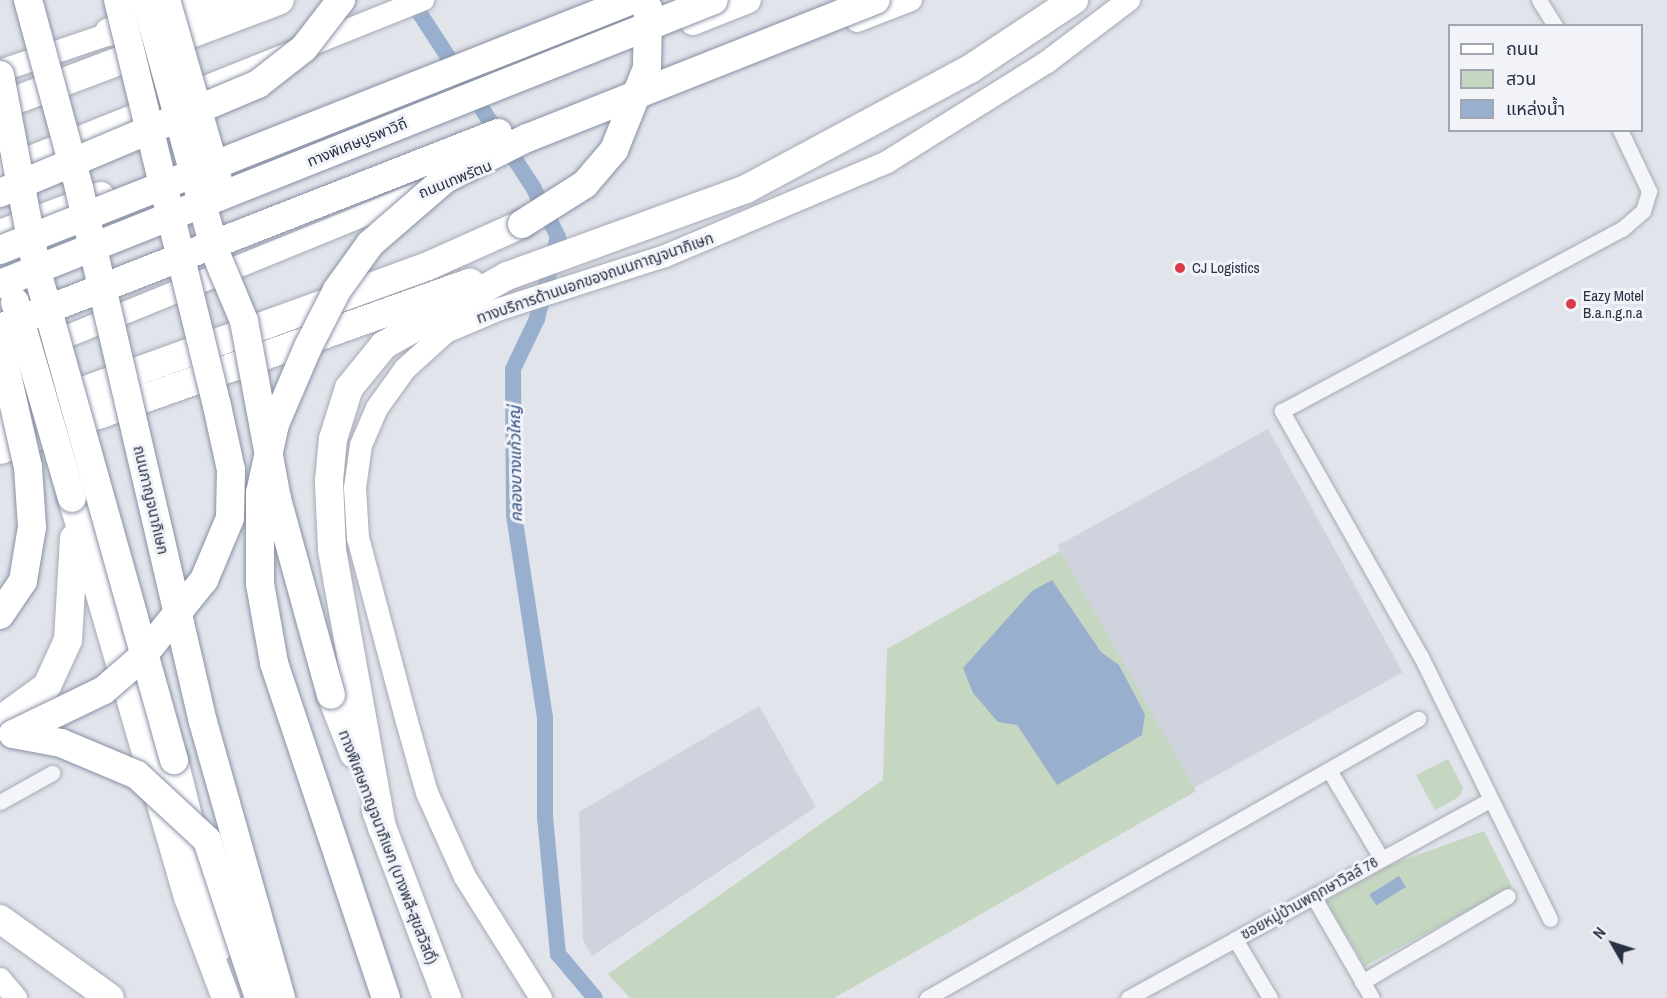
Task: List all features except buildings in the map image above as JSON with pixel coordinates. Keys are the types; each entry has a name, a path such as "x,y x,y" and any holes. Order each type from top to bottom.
{"highway":[{"name":"ถนนกาญจนาภิเษก","path":"28,0 79,188 203,722 281,998"},
{"path":"4,730 95,696 142,657 204,580 230,518 231,470 218,406 118,0"},
{"path":"146,0 216,254 244,321"},
{"path":"166,0 239,256 244,321"},
{"path":"109,32 195,0"},
{"path":"0,106 280,0"},
{"path":"0,193 258,84 304,48 341,0"},
{"path":"0,233 400,81 464,61 618,0"},
{"name":"ทางพิเศษบูรพาวิถี","path":"0,250 632,0"},
{"path":"0,421 429,266 522,224 585,184 614,150 647,68 651,19 646,0"},
{"name":"ทางพิเศษบูรพาวิถี","path":"0,284 714,0"},
{"path":"0,293 748,0"},
{"path":"0,328 838,0"},
{"path":"386,998 274,663 260,584 260,493 275,424 313,337 337,290 370,244 445,179 527,138 876,0"},
{"path":"0,450 420,296 507,276 746,189 858,133 969,69 1074,0"},
{"path":"0,73 37,271 162,764"},
{"path":"0,250 72,498 162,764 210,889 228,998"},
{"path":"382,828 332,550 333,439 349,388 384,345 507,276"},
{"name":"ทางพิเศษกาญจนาภิเษก (บางพลี-สุขสวัสดิ์)","path":"244,321 277,500 331,695 447,998"},
{"path":"0,344 28,467 32,527 23,581 0,615"},
{"path":"4,730 47,686 68,640 72,498"},
{"path":"4,730 61,743 137,775 207,840 259,998"},
{"path":"0,920 110,998"}],"main road":[{"path":"0,73 109,32 254,0"},
{"path":"0,169 423,0"},
{"name":"ถนนเทพรัตน","path":"0,363 119,317 479,169 911,0"},
{"name":"ทางบริการด้านนอกของถนนกาญจนาภิเษก","path":"541,998 465,877 427,793 358,528 362,445 377,408 405,369 446,332 500,309 665,256 887,162 1047,62 1129,0"},
{"path":"0,403 119,317"},
{"path":"0,979 16,998"}],"street":[{"path":"1539,0 1554,24"},
{"path":"1550,919 1421,657 1282,411 1622,229 1643,211 1649,191 1621,132"},
{"path":"927,998 944,994 1418,719"},
{"path":"1329,770 1381,858"},
{"path":"0,802 52,773"},
{"name":"ซอยหมู่บ้านพฤกษาวิลล์ 76","path":"1128,998 1154,992 1235,939 1490,800"},
{"path":"1313,896 1372,998"},
{"path":"1362,982 1508,896"},
{"path":"1235,939 1270,998"}],"shaded area":[{"path":"1268,429 1403,672 1192,789 1057,546"},
{"path":"759,706 816,807 592,956 583,940 579,812"}],"green space":[{"path":"1060,551 1196,791 834,998 630,998 608,974 883,780 887,649","holes":["1052,581 1101,652 1119,665 1145,714 1057,784 1016,724"]},
{"path":"1448,759 1463,788 1459,797 1435,810 1416,775"},
{"path":"1484,831 1512,887 1365,966 1326,901 1390,865"}],"water":[{"path":"1052,580 1101,652 1119,665 1145,714 1142,735 1057,785 1017,725 998,722 973,693 963,668 1032,591"},
{"path":"1399,876 1406,887 1376,906 1369,895"}],"waterway":[{"name":"คลองบางแก้วใหญ่","path":"411,0 534,189 558,237 537,319 513,369 514,515 545,718 545,817 558,954 595,998"}],"place":[{"name":"CJ Logistics","path":"1180,268"},
{"name":"Eazy Motel B.a.n.g.n.a","path":"1571,304"}]}
